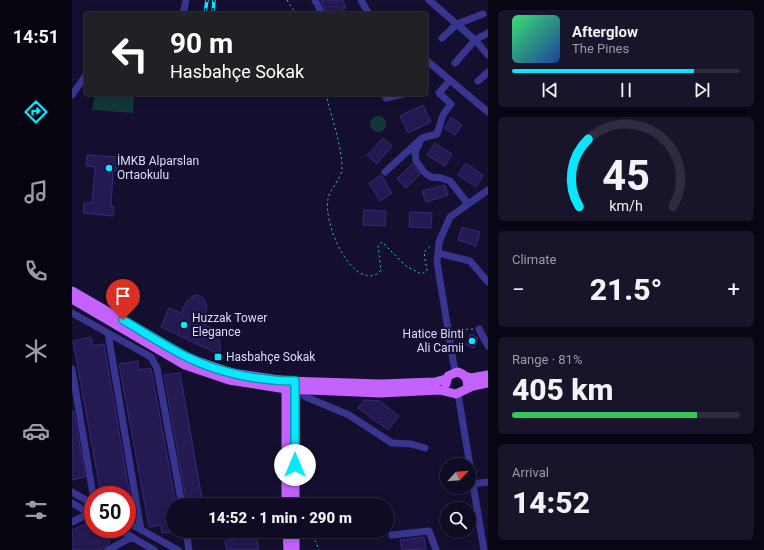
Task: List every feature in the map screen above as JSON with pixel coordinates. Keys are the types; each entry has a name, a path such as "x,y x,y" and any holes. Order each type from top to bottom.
{"main road":[{"path":"72,291 188,358 232,372 290,385 435,382 446,378 455,372 471,378 488,375"},
{"path":"72,299 185,366 229,380 380,393 440,390 458,394 467,389 488,383"},
{"path":"465,376 468,383 467,389"},
{"path":"446,378 448,391"},
{"path":"286,498 290,385"},
{"path":"290,385 295,498"},
{"path":"287,538 288,550"},
{"path":"295,538 296,550"}],"street":[{"path":"183,12 186,0"},
{"path":"314,0 321,12"},
{"path":"361,0 368,12"},
{"path":"429,0 476,40 488,54"},
{"path":"442,38 458,24 483,14"},
{"path":"455,63 476,40 488,33"},
{"path":"428,62 488,112"},
{"path":"478,81 488,72"},
{"path":"72,95 84,78"},
{"path":"385,172 422,138 437,134 443,115 451,104 439,93 450,80"},
{"path":"386,98 394,96"},
{"path":"422,138 415,152 416,160 424,172 430,177 450,181 468,204"},
{"path":"455,372 440,283 438,250 443,230 450,218 488,190"},
{"path":"438,250 470,261 488,282"},
{"path":"72,313 151,358 158,368 181,498"},
{"path":"479,329 488,346"},
{"path":"108,333 141,530"},
{"path":"72,369 92,486"},
{"path":"290,385 306,397 349,415 392,443 411,444 425,448"},
{"path":"458,394 469,458"},
{"path":"476,484 488,482"},
{"path":"72,492 84,499"},
{"path":"475,494 484,550"},
{"path":"72,503 84,510"},
{"path":"72,522 84,517"},
{"path":"136,527 178,550"},
{"path":"394,535 429,531 436,550"},
{"path":"108,550 130,538"},
{"path":"134,538 154,550"},
{"path":"187,538 189,550"}],"path":[{"path":"287,0 295,12"},
{"path":"326,96 343,168 328,199 328,218 333,236 350,263 361,273 370,276 377,275 381,270 378,246 382,242 406,266 421,274 427,271 424,252 431,245 438,250"},
{"path":"449,330 479,329"},
{"path":"314,538 319,550"}],"green space":[{"path":"95,96 134,96 133,113 92,110"},
{"path":"378,116 385,121 386,124 381,131 378,132 371,127 370,124 375,117"}],"building":[{"path":"321,0 343,0 346,8 342,12 326,12"},
{"path":"423,105 431,122 408,133 400,116"},
{"path":"451,117 462,125 455,135 444,128"},
{"path":"383,138 392,146 377,164 367,155"},
{"path":"435,143 452,154 445,166 427,155"},
{"path":"87,155 118,157 117,171 113,171 111,207 114,207 113,216 83,213 84,203 92,203 95,167 86,166"},
{"path":"466,163 483,175 476,187 458,175"},
{"path":"412,164 420,174 406,188 397,179"},
{"path":"381,175 392,193 380,201 369,183"},
{"path":"445,185 448,195 426,202 422,191"},
{"path":"364,210 386,211 385,226 363,225"},
{"path":"410,212 432,213 431,228 409,227"},
{"path":"462,227 480,232 476,246 458,240"},
{"name":"Huzzak Tower Elegance","path":"198,295 204,299 207,306 201,324 216,329 221,349 218,354 161,327 169,308 181,313 186,302 193,296"},
{"name":"Hatice Binti Ali Camii","path":"471,334 478,338 474,348 466,345"},
{"path":"91,337 93,346 104,344 128,486 99,486 73,341"},
{"path":"138,361 139,370 151,368 175,498 166,498 166,533 162,533 161,525 149,527 119,364"},
{"path":"180,373 202,498 186,498 164,375"},
{"path":"364,400 380,401 399,416 388,430 358,408"},
{"path":"72,411 74,411 85,477 72,480"},
{"path":"84,524 84,538 108,538 110,543 101,550 72,550 72,530"},
{"path":"424,537 426,549 402,550 400,540"},
{"path":"238,538 257,538 259,550 227,550 225,541"}],"railway":[{"path":"205,12 207,0"},
{"path":"213,12 214,0"}],"place":[{"name":"İMKB Alparslan Ortaokulu","path":"109,168"},
{"name":"Huzzak Tower Elegance","path":"184,325"},
{"name":"Hatice Binti Ali Camii","path":"472,341"},
{"name":"Hasbahçe Sokak","path":"218,357"}],"route":[{"path":"123,320 188,358 232,372 258,378 295,381 295,465"}]}
